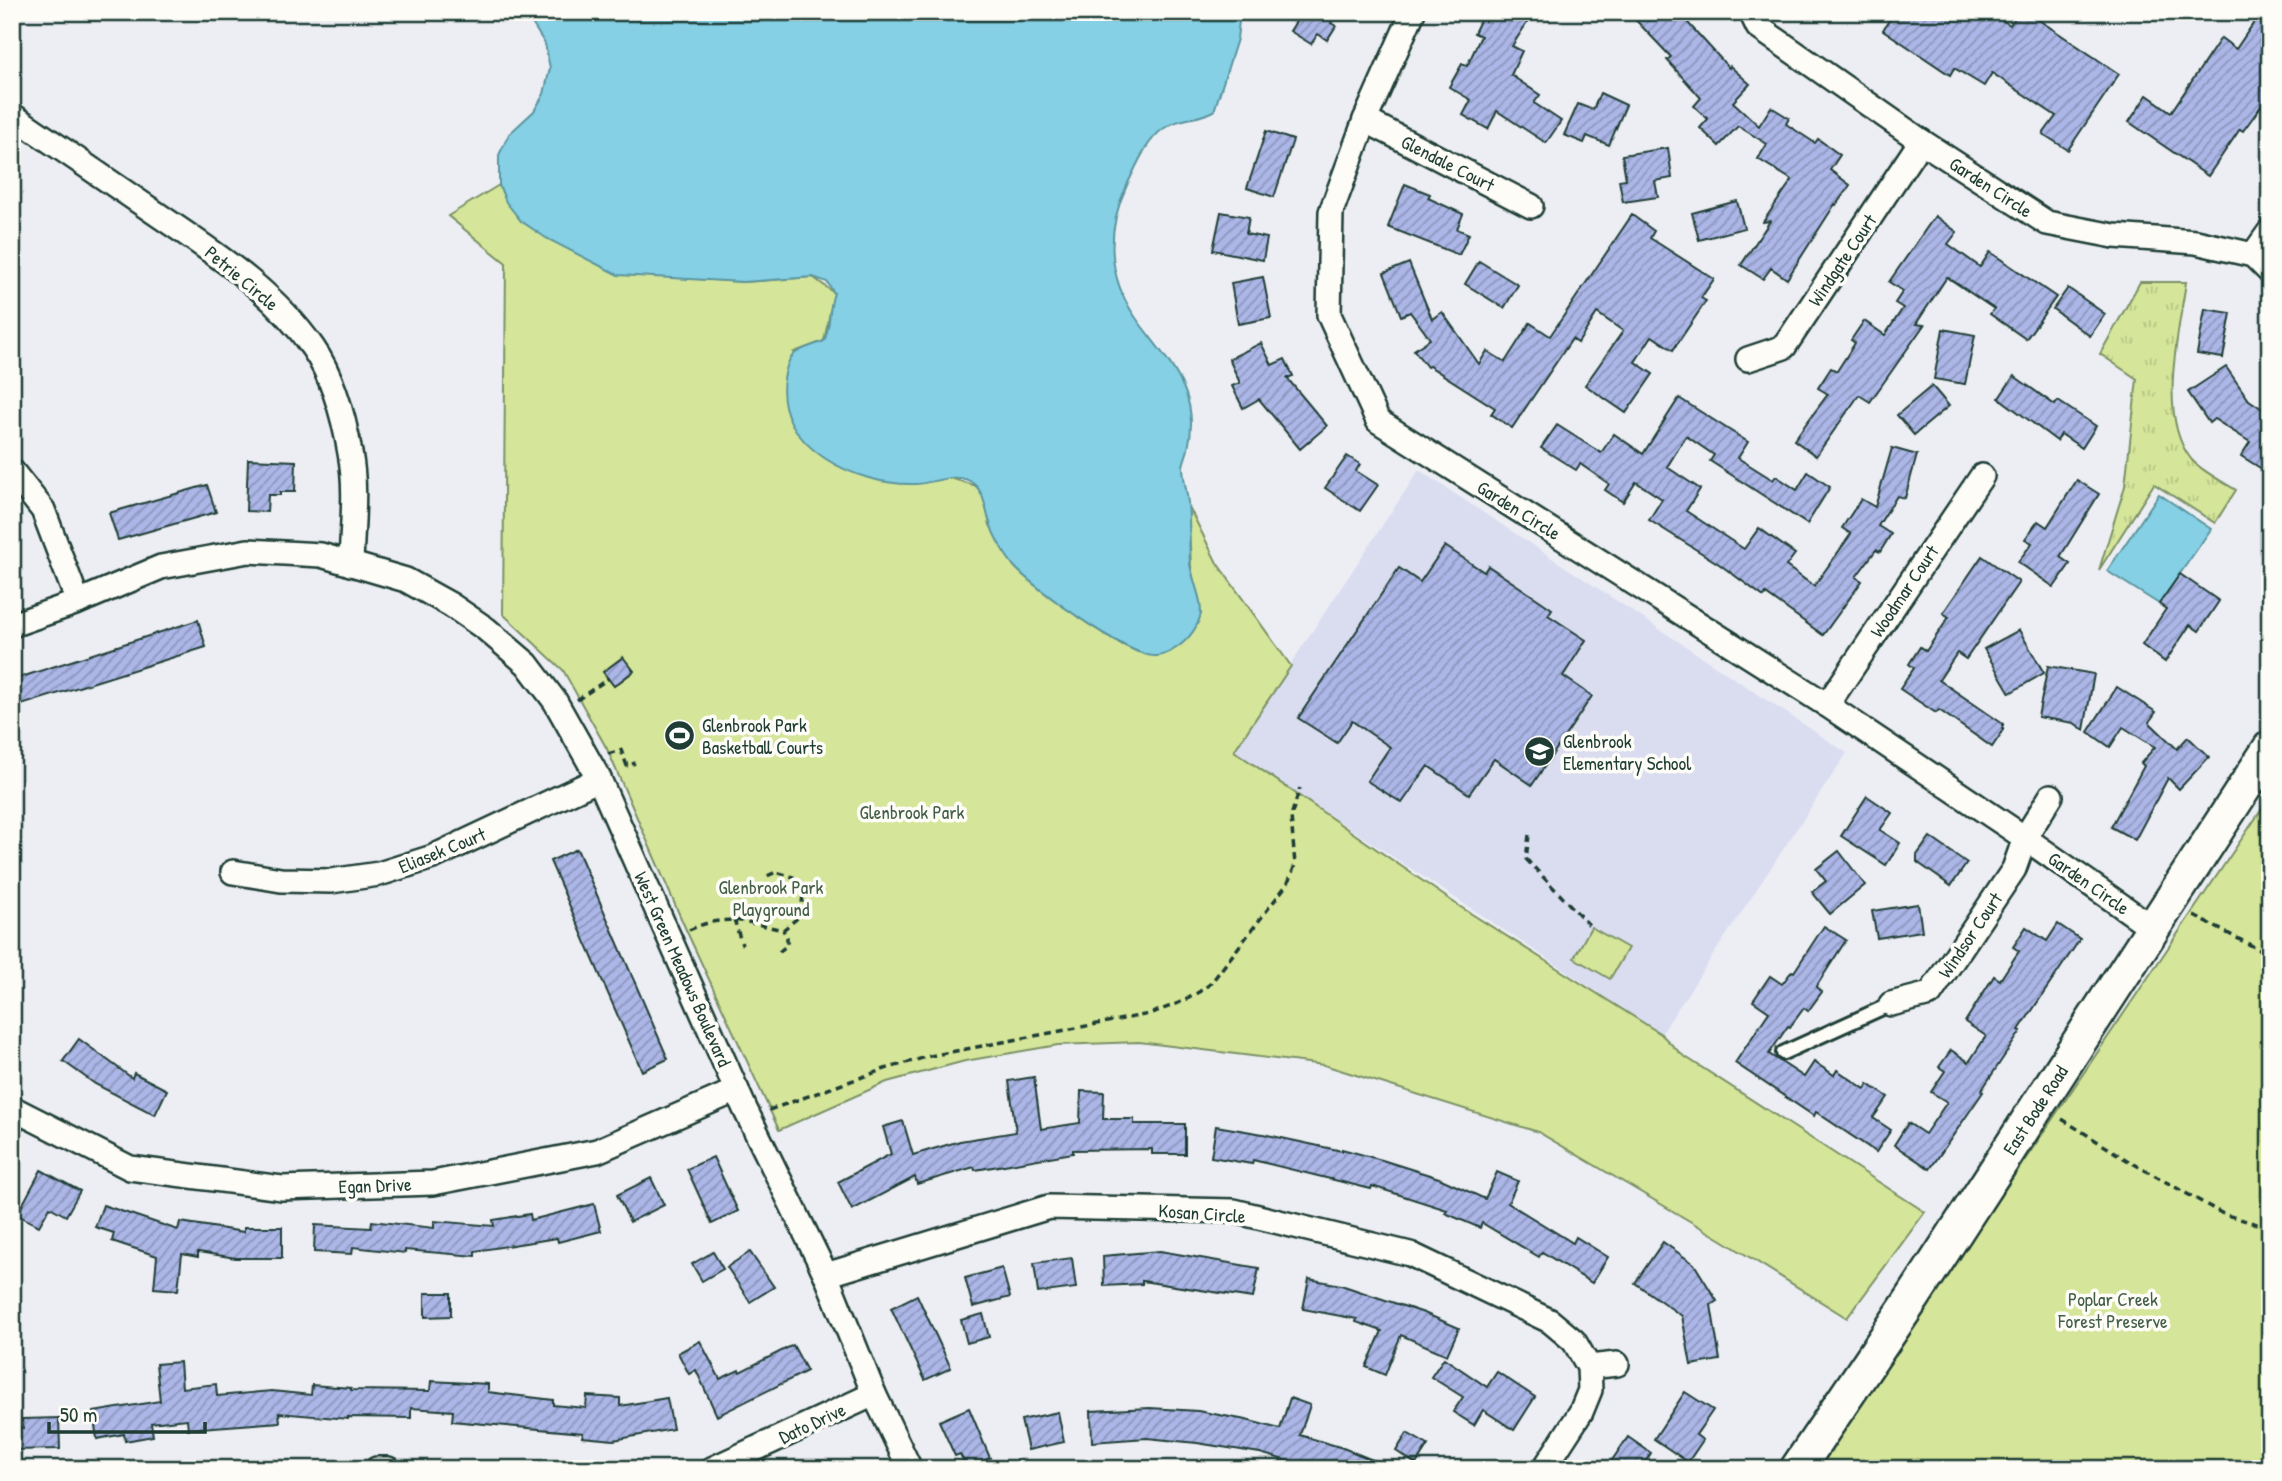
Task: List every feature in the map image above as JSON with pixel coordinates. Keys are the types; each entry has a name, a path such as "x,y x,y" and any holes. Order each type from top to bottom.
{"street":[{"name":"Garden Circle","path":"1413,12 1365,120 1331,212 1329,315 1378,421 1827,705 2153,928"},
{"name":"Garden Circle","path":"1751,12 1758,27 1922,141 2047,223 2114,236 2196,242 2253,255"},
{"name":"Petrie Circle","path":"12,116 222,259 269,296 314,349 329,381 351,454 354,492 351,564"},
{"name":"Glendale Court","path":"1365,120 1531,206"},
{"name":"Windgate Court","path":"1748,359 1784,347 1922,141"},
{"path":"2270,231 2253,255 2270,272"},
{"path":"12,471 43,510 78,602"},
{"name":"Woodmar Court","path":"1827,705 1982,476"},
{"name":"West Green Meadows Boulevard","path":"12,625 78,602 161,567 248,551 321,555 406,580 451,605 486,629 527,664 561,712 594,771 741,1099 826,1275 874,1394 910,1469"},
{"name":"East Bode Road","path":"1797,1469 1914,1296 2270,748"},
{"name":"Eliasek Court","path":"233,872 281,880 318,881 379,874 433,858 594,771"},
{"path":"2025,838 2051,796"},
{"name":"Windsor Court","path":"1891,1004 1930,994 2014,869 2025,838"},
{"name":"Egan Drive","path":"12,1108 130,1168 282,1188 433,1182 597,1151 741,1099"},
{"name":"Kosan Circle","path":"826,1275 1049,1207 1234,1212 1410,1254 1550,1321 1574,1341 1589,1367"},
{"path":"1544,1469 1581,1412 1590,1390 1589,1367 1617,1364"},
{"name":"Dato Drive","path":"712,1469 874,1394"},
{"path":"377,1469 388,1469"}],"lane":[{"path":"1783,1053 1891,1004"}],"path":[{"path":"561,712 608,678"},
{"path":"594,771 621,750 627,766 635,763"},
{"path":"741,1099 767,1110 930,1056 1149,1014 1196,995 1212,983 1288,883 1295,864 1291,816 1300,788"},
{"path":"1530,835 1526,859 1591,928"},
{"path":"765,877 776,872 793,877 803,896 800,916 783,930"},
{"path":"2171,901 2200,920 2270,955"},
{"path":"668,940 701,924 734,919 783,930 787,945 779,952"},
{"path":"734,919 742,946"},
{"path":"2038,1105 2127,1160 2224,1214 2270,1228"}],"shaded area":[{"name":"Glenbrook Elementary School","path":"1419,470 1847,753 1661,1034 1233,751"}],"green space":[{"name":"Glenbrook Park","path":"499,185 521,221 683,278 743,282 813,277 834,293 824,341 794,352 950,478 977,486 984,497 990,525 1015,567 1087,623 1138,652 1201,614 1191,567 1188,505 1217,563 1291,666 1234,751 1459,906 1661,1034 1681,1054 1925,1212 1847,1318 1722,1240 1538,1132 1324,1065 1139,1042 1058,1045 965,1061 887,1082 779,1130 687,932 607,749 563,670 503,614 506,263 448,216"},
{"path":"2140,282 2186,282 2173,373 2175,420 2181,441 2191,459 2206,472 2236,490 2215,523 2154,484 2099,570 2125,486 2137,379 2100,354"},
{"name":"Poplar Creek Forest Preserve","path":"2270,797 2270,1469 1816,1469"},
{"path":"1591,927 1628,948 1610,979 1574,958"}],"water":[{"path":"525,12 1240,12 1237,39 1214,111 1169,125 1151,140 1120,202 1113,236 1115,270 1126,302 1174,370 1187,396 1190,411 1191,433 1183,471 1189,511 1190,564 1201,611 1196,627 1186,640 1163,655 1143,654 1104,634 1059,604 1013,565 994,534 980,492 968,480 953,478 915,484 869,478 845,470 806,443 792,424 784,403 784,379 789,362 796,352 824,341 834,293 827,282 813,277 743,282 618,275 546,238 521,221 506,202 499,185 499,155 509,134 534,111 544,94 550,68 545,44"},
{"path":"2159,494 2211,529 2159,604 2107,571"}],"building":[{"path":"1302,12 1338,12 1331,23 1336,26 1327,40 1318,34 1311,44 1290,31"},
{"path":"1484,12 1534,12 1512,46 1522,51 1511,75 1540,95 1534,103 1561,121 1546,143 1497,111 1488,129 1463,115 1471,100 1449,87 1462,64 1467,66 1481,36 1474,33"},
{"path":"1628,12 1699,12 1688,23 1729,68 1730,66 1750,84 1733,102 1759,126 1771,107 1789,118 1786,124 1815,143 1818,139 1840,155 1830,170 1850,185 1787,279 1771,268 1763,279 1741,265 1770,221 1763,222 1792,180 1758,159 1767,144 1738,126 1719,146 1700,128 1708,119 1694,106 1701,98 1667,60 1671,57"},
{"path":"1894,12 1989,12 2010,25 2019,12 2027,12 2119,74 2068,150 2043,134 2056,116 1992,73 1984,86 1954,68 1950,75 1883,30"},
{"path":"2261,12 2270,12 2270,94 2243,131 2240,129 2208,176 2129,122 2147,95 2171,112 2221,38 2236,49"},
{"path":"1600,93 1626,105 1609,145 1587,136 1584,143 1564,135 1578,104 1593,110"},
{"path":"1266,131 1293,140 1274,197 1247,188"},
{"path":"1668,148 1672,178 1655,181 1658,197 1623,202 1619,180 1626,179 1622,155"},
{"path":"1405,184 1430,194 1428,198 1463,214 1457,229 1469,234 1459,255 1388,227"},
{"path":"1737,201 1744,228 1699,240 1692,213"},
{"path":"1221,212 1249,217 1246,234 1267,238 1263,260 1213,250"},
{"path":"1632,215 1654,231 1650,238 1714,279 1701,298 1706,301 1673,350 1652,336 1635,362 1653,374 1626,413 1585,385 1623,331 1597,313 1578,343 1572,339 1512,428 1491,414 1495,408 1427,367 1414,350 1430,339 1410,312 1401,316 1384,273 1409,263 1432,319 1442,312 1479,364 1487,351 1505,362 1530,323 1550,336"},
{"path":"1935,216 1957,232 1948,244 1980,267 1990,252 2056,297 2026,339 1990,314 1994,309 1947,277 1916,324 1924,325 1870,402 1859,395 1816,456 1794,440 1828,394 1818,388 1831,368 1837,371 1855,343 1851,340 1864,321 1885,335 1903,308 1895,303 1903,291 1889,282"},
{"path":"1479,261 1518,285 1504,308 1465,284"},
{"path":"1263,277 1271,318 1238,324 1231,283"},
{"path":"2068,288 2105,314 2090,336 2053,309"},
{"path":"2205,309 2231,313 2223,358 2197,354"},
{"path":"1943,329 1975,335 1965,384 1934,379"},
{"path":"1261,343 1272,365 1285,359 1293,376 1287,378 1327,426 1300,449 1259,399 1243,408 1232,386 1240,383 1229,359"},
{"path":"2226,367 2249,400 2270,414 2270,474 2241,456 2250,442 2214,419 2209,423 2188,392"},
{"path":"2014,376 2055,405 2058,401 2096,426 2082,448 2061,434 2057,441 1999,398"},
{"path":"1932,386 1949,406 1914,435 1897,415"},
{"path":"1679,398 1748,442 1738,458 1773,480 1776,476 1797,490 1808,472 1830,487 1807,524 1710,461 1714,455 1686,436 1667,467 1700,489 1686,511 1744,549 1759,528 1795,554 1786,566 1814,586 1851,534 1842,528 1861,499 1875,507 1892,448 1917,455 1905,498 1897,496 1878,526 1891,534 1880,552 1876,550 1856,577 1862,581 1823,635 1766,594 1764,597 1719,564 1649,520 1662,499 1636,482 1623,502 1605,490 1609,484 1580,464 1576,470 1541,448 1557,425 1601,453 1614,434 1643,454"},
{"path":"1347,456 1360,464 1356,471 1378,485 1360,511 1325,488"},
{"path":"248,459 296,461 295,492 268,495 267,512 246,511"},
{"path":"2077,480 2099,494 2060,557 2070,564 2054,587 2018,562 2032,543 2025,539 2038,521 2047,527"},
{"path":"207,485 216,512 118,540 109,513"},
{"path":"1445,546 1484,572 1488,566 1552,609 1548,615 1586,640 1563,676 1592,696 1532,785 1494,759 1469,794 1428,766 1402,803 1367,781 1390,747 1352,721 1337,743 1298,718 1399,568 1420,582"},
{"path":"1982,556 2019,582 1966,659 1957,653 1939,680 2003,724 2003,731 1992,747 1939,710 1936,713 1900,689 1914,668 1909,664 1920,647 1926,651 1949,617 1943,613"},
{"path":"2180,574 2219,601 2199,631 2190,625 2165,662 2142,645 2166,609 2159,604"},
{"path":"198,620 206,647 12,708 12,680"},
{"path":"2019,630 2044,673 2010,693 1984,649"},
{"path":"623,657 634,671 614,686 603,672"},
{"path":"2048,666 2094,674 2084,730 2074,723 2038,717"},
{"path":"2117,687 2156,712 2149,722 2177,749 2188,737 2209,757 2179,789 2168,778 2135,840 2111,827 2144,766 2141,763 2155,747 2123,727 2110,747 2088,732"},
{"path":"1867,796 1892,813 1880,830 1900,843 1886,865 1841,836"},
{"path":"1930,837 1967,863 1951,886 1917,862 1917,855"},
{"path":"577,849 668,1059 642,1071 550,861"},
{"path":"1839,851 1865,885 1830,914 1812,892 1826,881 1816,869"},
{"path":"1918,904 1922,931 1877,938 1872,911"},
{"path":"2058,924 2080,939 2019,1030 2021,1031 1981,1091 1983,1092 1930,1169 1894,1145 1908,1123 1925,1134 1947,1102 1931,1092 1945,1071 1939,1067 1951,1050 1969,1062 1986,1036 1965,1022 1994,976 2000,980 2019,951 2013,947 2026,927 2047,941"},
{"path":"1824,926 1846,940 1816,987 1822,992 1808,1011 1804,1008 1790,1027 1788,1026 1769,1054 1804,1077 1814,1062 1834,1075 1837,1070 1865,1089 1868,1084 1888,1097 1873,1118 1891,1130 1876,1152 1816,1112 1814,1116 1735,1063 1769,1012 1753,1001 1770,976 1782,984 1792,971 1794,972"},
{"path":"79,1039 132,1078 134,1073 167,1090 155,1115 95,1084 63,1061"},
{"path":"1034,1077 1041,1129 1080,1123 1081,1091 1104,1092 1103,1119 1134,1119 1134,1124 1185,1124 1185,1154 1152,1154 1152,1149 1073,1150 1073,1153 975,1170 974,1167 917,1184 915,1177 852,1210 838,1182 891,1154 883,1127 903,1121 913,1155 960,1141 1016,1132 1009,1081"},
{"path":"1216,1126 1342,1149 1439,1178 1485,1199 1497,1172 1518,1181 1508,1203 1573,1243 1576,1237 1608,1257 1592,1283 1542,1252 1539,1257 1482,1223 1480,1228 1445,1213 1447,1210 1372,1186 1371,1189 1253,1160 1252,1164 1211,1157"},
{"path":"713,1157 738,1211 712,1224 687,1169"},
{"path":"41,1170 80,1191 66,1216 50,1207 39,1226 17,1215"},
{"path":"651,1178 664,1205 630,1222 617,1195"},
{"path":"594,1204 601,1231 558,1242 557,1238 475,1251 475,1256 405,1250 405,1253 353,1247 352,1254 314,1252 315,1225 371,1228 372,1221 434,1228 434,1221 494,1226 493,1220 530,1214 531,1220"},
{"path":"103,1205 178,1230 180,1222 244,1232 244,1227 282,1227 282,1258 236,1258 198,1252 198,1257 182,1254 178,1290 154,1288 157,1256 112,1241 114,1233 95,1227"},
{"path":"1663,1242 1694,1264 1717,1301 1711,1305 1720,1360 1691,1365 1682,1316 1635,1283"},
{"path":"1160,1251 1259,1268 1253,1298 1142,1281 1142,1284 1104,1286 1103,1256"},
{"path":"713,1252 723,1269 702,1281 692,1264"},
{"path":"750,1252 774,1287 750,1302 727,1267"},
{"path":"1072,1258 1076,1288 1038,1293 1034,1263"},
{"path":"1002,1268 1010,1297 973,1307 965,1278"},
{"path":"1309,1279 1341,1285 1424,1313 1459,1328 1447,1355 1401,1335 1385,1375 1366,1367 1382,1331 1356,1322 1357,1319 1303,1309"},
{"path":"425,1293 451,1293 451,1316 425,1317"},
{"path":"917,1295 951,1368 925,1380 891,1308"},
{"path":"983,1314 989,1337 967,1343 961,1320"},
{"path":"700,1341 720,1379 793,1345 807,1371 717,1416 696,1370 689,1374 678,1353"},
{"path":"1444,1358 1487,1387 1497,1372 1535,1397 1514,1430 1483,1410 1474,1425 1453,1412 1463,1397 1431,1377"},
{"path":"180,1362 182,1388 216,1384 217,1396 272,1391 311,1395 312,1385 351,1390 430,1391 431,1381 488,1384 488,1392 553,1400 553,1405 586,1408 587,1396 620,1398 620,1406 667,1398 673,1429 614,1440 582,1437 583,1433 452,1421 453,1411 411,1408 411,1418 348,1419 279,1413 280,1422 188,1429 187,1419 151,1423 153,1436 125,1441 124,1434 97,1439 93,1412 160,1401 156,1364"},
{"path":"1685,1392 1713,1410 1696,1435 1703,1440 1688,1462 1654,1439"},
{"path":"1290,1398 1310,1405 1300,1435 1343,1448 1395,1469 1315,1469 1260,1453 1147,1438 1092,1442 1091,1411 1150,1408 1198,1411 1280,1429"},
{"path":"969,1408 990,1458 967,1468 960,1454 955,1456 939,1421"},
{"path":"1058,1412 1064,1442 1028,1450 1021,1420"},
{"path":"59,1418 60,1449 12,1450 12,1426 23,1428 22,1419"},
{"path":"1407,1433 1428,1445 1416,1464 1396,1451"},
{"path":"1628,1437 1651,1453 1641,1469 1606,1469"}],"place":[{"name":"Glenbrook Park Basketball Courts","path":"679,736"},
{"name":"Glenbrook Elementary School","path":"1540,752"}],"park label":[{"name":"Glenbrook Park Playground","path":"771,898"}]}
